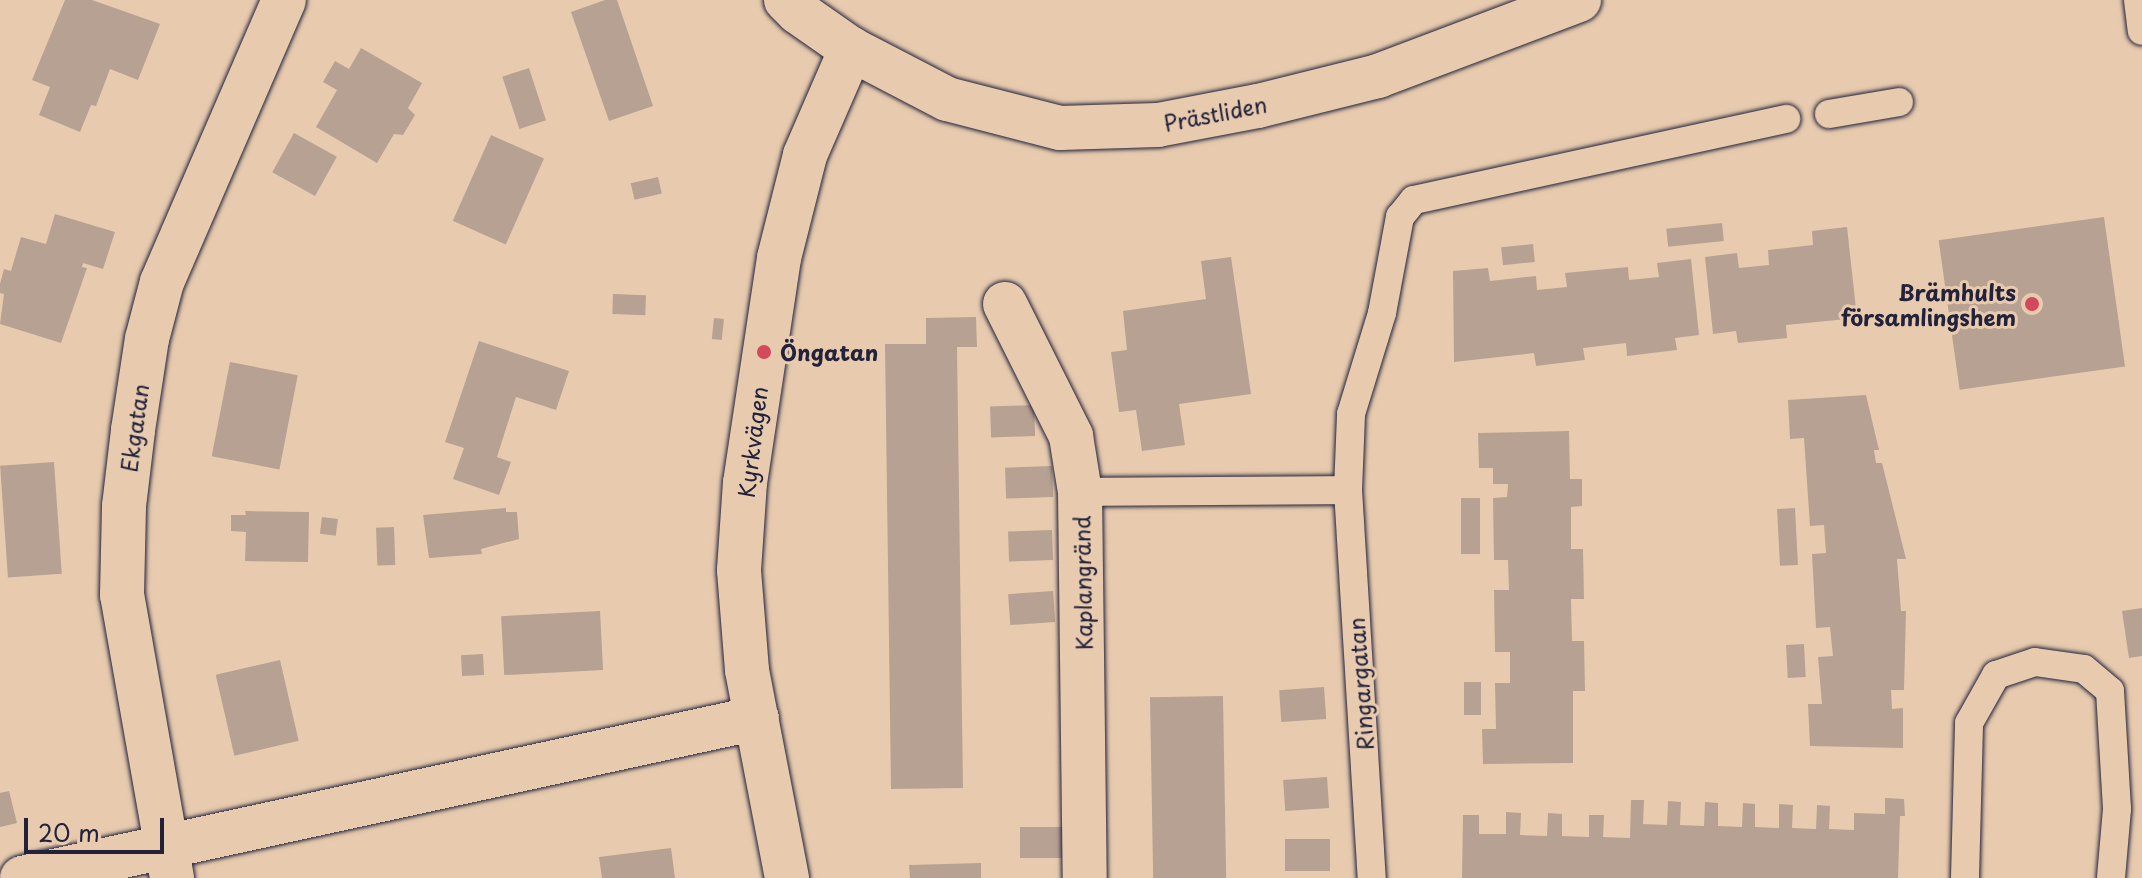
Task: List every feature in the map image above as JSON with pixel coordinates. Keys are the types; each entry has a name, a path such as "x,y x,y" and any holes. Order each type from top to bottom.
{"street":[{"name":"Ekgatan","path":"169,863 122,595 124,506 133,430 147,339 162,282 284,0"},
{"path":"786,0 851,49"},
{"name":"Prästliden","path":"851,49 947,99 1060,128 1158,125 1258,106 1378,76 1579,0"},
{"name":"Kyrkvägen","path":"787,878 747,670 739,570 745,483 779,258 805,155 851,49"},
{"name":"Kaplangränd","path":"1005,304 1071,436 1080,492 1085,878"},
{"path":"22,878 169,863 757,718"}],"lane":[{"path":"2138,0 2142,31"},
{"path":"1829,114 1899,102"},
{"name":"Ringargatan","path":"1372,878 1348,490 1351,414 1382,313 1400,217 1414,200 1786,119"},
{"path":"1080,492 1348,490"},
{"path":"1965,878 1969,723 1996,675 2035,662 2084,669 2110,691 2117,809 2111,878"}],"building":[{"path":"65,0 92,0 160,24 138,80 110,69 96,106 91,105 80,132 39,115 50,87 32,80"},
{"path":"605,0 617,0 653,106 609,121 571,12"},
{"path":"361,48 422,83 408,108 415,115 403,135 394,134 377,163 316,127 337,90 323,82 335,61 349,69"},
{"path":"529,68 546,120 519,129 502,77"},
{"path":"294,133 337,157 315,196 272,172"},
{"path":"491,135 544,159 506,244 453,221"},
{"path":"658,177 662,194 635,200 631,183"},
{"path":"55,214 115,232 103,269 83,263 82,267 87,268 61,343 0,324 4,294 0,293 0,284 4,269 11,271 21,237 46,244"},
{"name":"Brämhults församlingshem","path":"2104,217 2125,367 1960,390 1939,240"},
{"path":"1722,223 1724,241 1668,247 1666,229"},
{"path":"1847,227 1857,318 1786,325 1787,338 1738,343 1736,331 1713,334 1705,257 1737,253 1739,268 1769,265 1768,250 1813,245 1812,231"},
{"path":"1533,244 1535,262 1503,265 1501,247"},
{"path":"1231,257 1251,394 1179,404 1185,445 1142,451 1136,410 1119,412 1111,352 1127,350 1123,311 1206,299 1201,261"},
{"path":"1691,259 1699,335 1675,338 1677,350 1627,356 1626,343 1583,348 1585,360 1536,366 1534,353 1454,362 1453,271 1488,268 1490,281 1536,276 1537,290 1567,287 1565,273 1628,267 1629,280 1659,277 1657,263"},
{"path":"613,294 646,295 645,315 612,314"},
{"path":"976,317 977,347 957,347 963,788 891,789 885,344 926,344 926,318"},
{"path":"714,318 724,319 722,340 712,339"},
{"path":"479,341 569,371 556,410 516,397 497,457 511,462 499,495 453,479 464,448 445,442"},
{"path":"230,362 298,375 279,469 212,456"},
{"path":"1866,395 1879,450 1874,450 1876,463 1882,463 1906,559 1897,559 1901,611 1906,611 1904,690 1891,690 1892,709 1903,708 1903,748 1810,746 1808,704 1822,704 1818,657 1833,656 1830,627 1816,628 1812,554 1826,553 1824,525 1810,526 1804,438 1790,439 1788,400"},
{"path":"1034,405 1035,436 991,438 990,407"},
{"path":"1569,431 1570,479 1582,479 1582,506 1571,507 1571,549 1583,549 1584,599 1571,599 1572,641 1584,641 1585,691 1573,691 1573,763 1483,764 1482,729 1496,729 1495,683 1510,683 1510,652 1495,652 1494,590 1509,590 1508,560 1494,560 1493,498 1507,497 1508,484 1493,484 1493,468 1479,468 1478,433"},
{"path":"54,462 62,574 8,577 0,466"},
{"path":"1052,466 1053,497 1006,499 1005,468"},
{"path":"1461,498 1480,498 1480,554 1461,554"},
{"path":"506,508 506,512 517,512 519,539 481,549 482,554 429,558 423,515"},
{"path":"1795,508 1798,565 1780,566 1777,509"},
{"path":"245,511 309,512 308,562 245,561 246,532 231,531 231,515 246,515"},
{"path":"322,517 338,519 336,536 320,534"},
{"path":"394,527 395,565 377,566 376,528"},
{"path":"1052,530 1053,560 1009,562 1008,532"},
{"path":"1053,591 1055,622 1010,625 1008,594"},
{"path":"2142,608 2142,656 2129,658 2122,611"},
{"path":"600,611 603,670 504,675 501,616"},
{"path":"1804,644 1806,677 1788,678 1786,645"},
{"path":"483,654 484,675 462,676 461,655"},
{"path":"280,660 299,741 234,756 216,675"},
{"path":"1464,682 1481,682 1481,715 1464,715"},
{"path":"1324,687 1326,719 1281,722 1279,690"},
{"path":"1223,696 1226,878 1153,878 1150,697"},
{"path":"1327,777 1329,808 1285,811 1283,780"},
{"path":"9,791 17,823 0,827 0,793"},
{"path":"1885,798 1904,799 1905,816 1900,816 1898,878 1462,878 1463,815 1479,815 1479,834 1506,834 1506,812 1521,813 1520,835 1547,836 1548,813 1562,814 1562,836 1589,837 1589,815 1604,815 1603,837 1630,838 1631,800 1644,800 1643,824 1667,825 1668,801 1681,802 1680,825 1704,826 1705,802 1718,803 1718,826 1742,827 1743,803 1755,804 1755,827 1779,828 1779,804 1793,805 1792,828 1816,829 1817,805 1830,806 1829,829 1854,830 1854,813 1885,814"},
{"path":"1020,827 1065,827 1065,858 1020,858"},
{"path":"1285,839 1330,839 1330,871 1285,871"},
{"path":"671,848 675,878 602,878 599,857"},
{"path":"981,863 981,878 910,878 909,865"}],"place":[{"name":"Brämhults församlingshem","path":"2032,304"},
{"name":"Öngatan","path":"764,352"}]}
